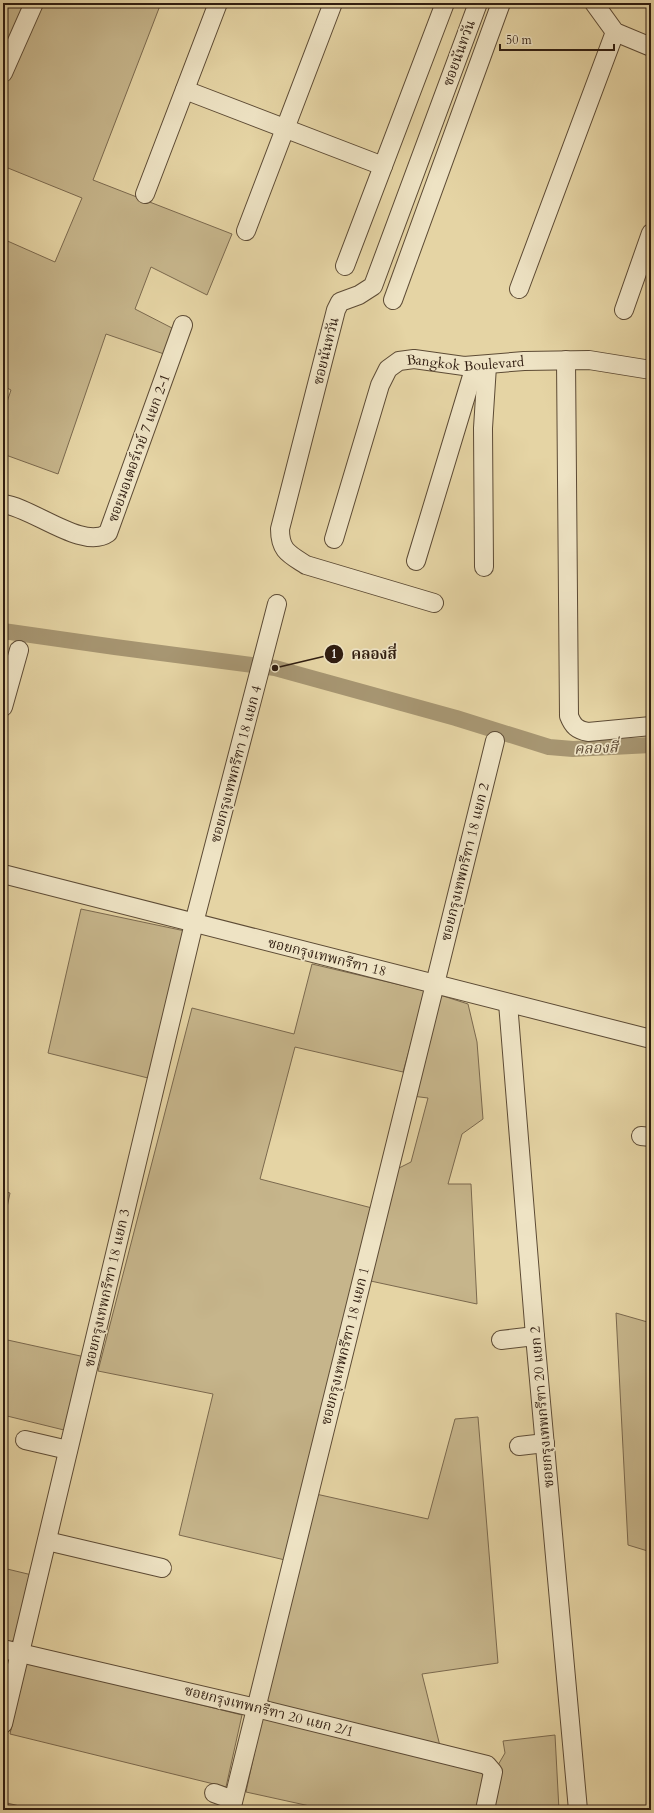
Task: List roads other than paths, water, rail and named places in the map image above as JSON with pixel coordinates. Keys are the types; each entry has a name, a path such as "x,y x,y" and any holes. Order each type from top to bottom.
{"street":[{"path":"5,65 34,3"},
{"path":"145,194 218,3"},
{"path":"246,230 333,3"},
{"path":"345,266 445,3"},
{"name":"ซอยนันทวัน","path":"434,603 306,565 288,553 280,542 280,529 336,310 340,302 359,295 373,286 478,3"},
{"path":"393,300 501,3"},
{"path":"594,3 616,32 651,47"},
{"path":"519,289 616,32"},
{"path":"185,90 383,166"},
{"path":"624,310 651,233"},
{"name":"ซอยมอเตอร์เวย์ 7 แยก 2-1","path":"3,504 82,536 95,539 108,533 183,324"},
{"name":"Bangkok Boulevard","path":"334,539 380,385 388,369 399,361 414,359 481,366 524,361 566,360 609,362 651,370"},
{"path":"566,360 569,716 573,725 579,730 588,732 651,726"},
{"path":"416,561 481,366"},
{"path":"481,366 484,567"},
{"name":"ซอยกรุงเทพกรีฑา 18 แยก 4","path":"194,923 268,644 277,604"},
{"path":"3,707 19,650"},
{"name":"ซอยกรุงเทพกรีฑา 18 แยก 2","path":"434,984 496,741"},
{"name":"ซอยกรุงเทพกรีฑา 18","path":"3,874 651,1039"},
{"name":"ซอยกรุงเทพกรีฑา 18 แยก 3","path":"3,1724 12,1651 47,1541 194,923"},
{"name":"ซอยกรุงเทพกรีฑา 18 แยก 1","path":"232,1805 434,984"},
{"name":"ซอยกรุงเทพกรีฑา 20 แยก 2","path":"508,1003 535,1336 578,1810"},
{"path":"501,1340 535,1336"},
{"path":"25,1440 68,1450"},
{"path":"519,1446 545,1443"},
{"path":"47,1541 162,1568"},
{"name":"ซอยกรุงเทพกรีฑา 20 แยก 2/1","path":"12,1651 256,1708 488,1766 493,1772 485,1810"},
{"path":"214,1793 232,1805"}],"waterway":[{"name":"คลองสี่","path":"3,631 275,668 456,718 549,747 573,749 651,745"}],"place":[{"name":"คลองสี่","path":"275,668"}]}
